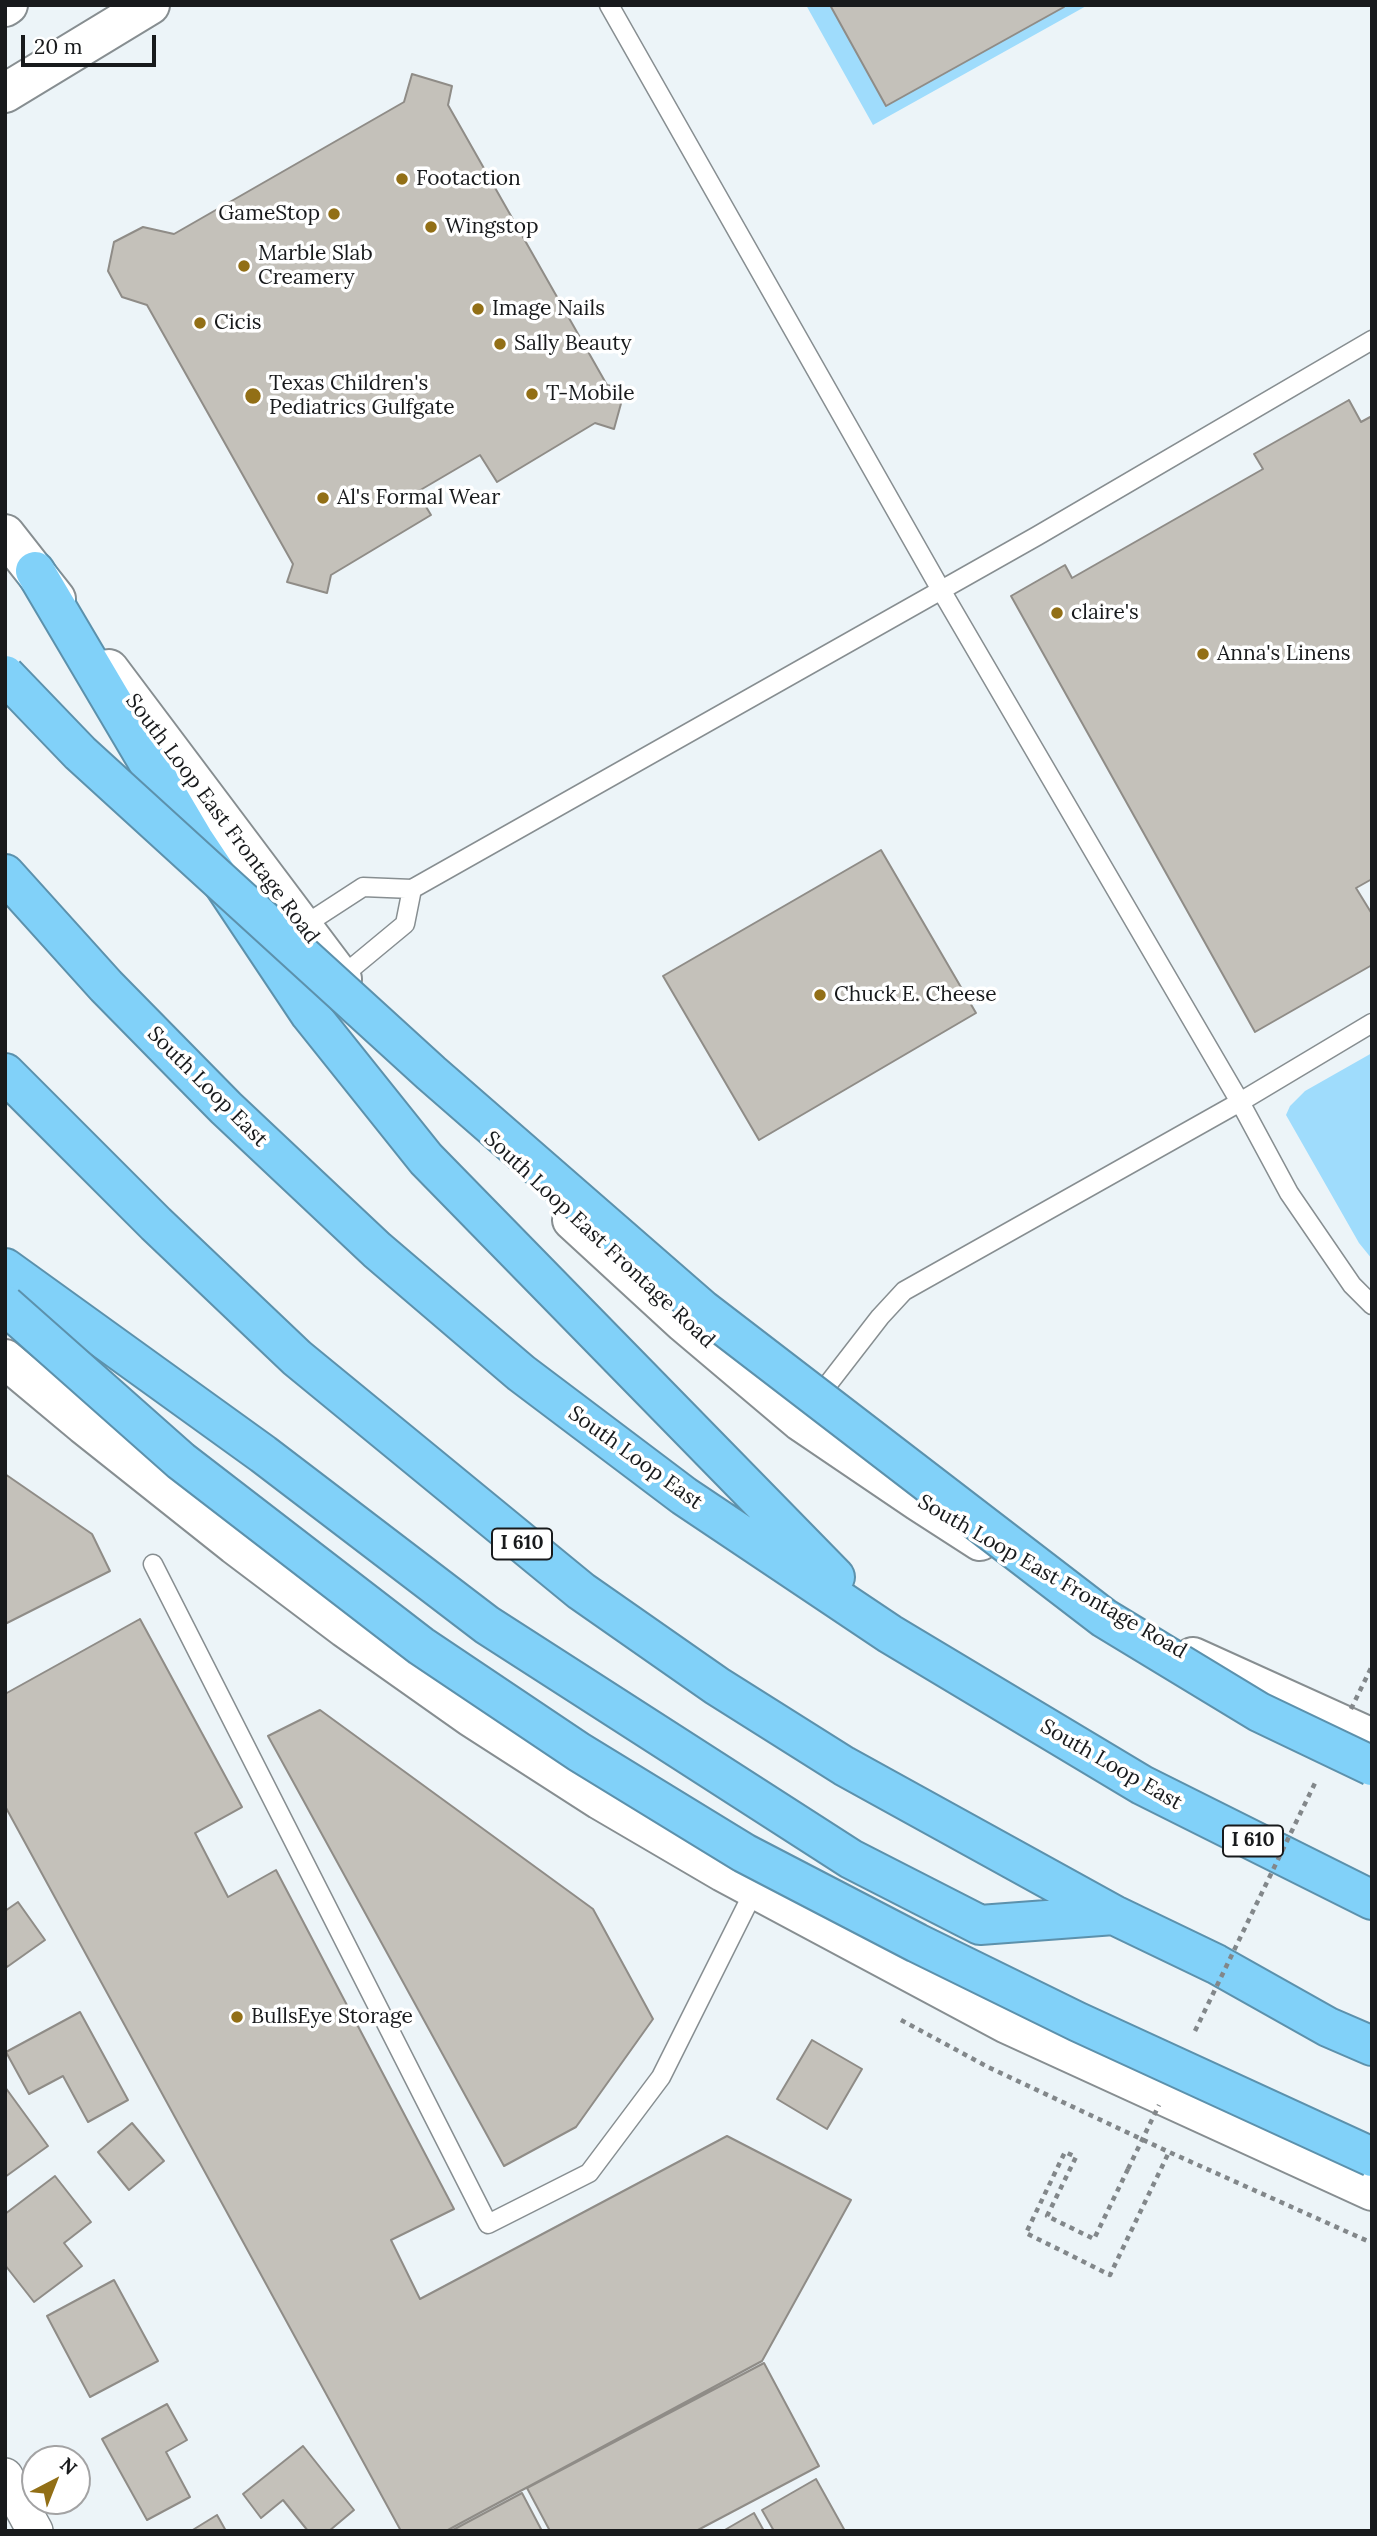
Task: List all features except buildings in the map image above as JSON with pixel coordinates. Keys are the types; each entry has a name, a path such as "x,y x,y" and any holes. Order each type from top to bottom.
{"highway":[{"path":"35,570 194,840 310,1014 368,1087 426,1159 890,1634"},
{"path":"5,675 80,753 214,875 432,1073 703,1310 1104,1618 1259,1712 1372,1766"},
{"name":"South Loop East","path":"5,874 106,986 226,1108 377,1250 521,1373 673,1488 890,1634 1142,1785 1372,1900"},
{"name":"I 610","path":"5,1073 156,1224 297,1358 581,1591 717,1685 844,1766 1114,1915 1216,1964 1328,2026 1372,2046"},
{"path":"5,1268 262,1454 487,1625 851,1859 980,1925 1114,1915"},
{"path":"5,1305 181,1461 421,1646 579,1752 744,1853 918,1943 1091,2028 1372,2157"}],"main road":[{"path":"5,93 150,5"},
{"name":"South Loop East Frontage Road","path":"5,534 35,570 341,977 443,1092 565,1213 684,1323 800,1421 967,1534 1163,1643 1360,1727"},
{"path":"5,1359 234,1545 345,1628 471,1717 600,1800 755,1889 1007,2024 1372,2191"}],"street":[{"path":"5,2476 35,2531"}],"lane":[{"path":"609,5 941,590 1240,1102 1289,1193 1352,1285 1372,1305"},
{"path":"303,926 363,887 412,889 941,590 1372,341"},
{"path":"341,977 405,924 412,889"},
{"path":"800,1421 880,1317 904,1291 1240,1102 1372,1023"},
{"path":"153,1564 488,2224 589,2173 661,2077 755,1889"}],"path":[{"path":"1360,1727 1372,1666"},
{"path":"1189,2043 1317,1779"},
{"path":"1164,2094 1094,2239 1048,2216 1076,2157 1065,2152 1026,2233 1110,2275 1169,2152"}],"shaded area":[{"path":"806,5 1088,5 873,125"},
{"path":"1372,1053 1372,1259 1359,1243 1286,1115 1290,1106 1305,1091"}],"place":[{"name":"Footaction","path":"402,179"},
{"name":"GameStop","path":"334,214"},
{"name":"Wingstop","path":"431,227"},
{"name":"Marble Slab Creamery","path":"244,266"},
{"name":"Image Nails","path":"478,309"},
{"name":"Cicis","path":"200,323"},
{"name":"Sally Beauty","path":"500,344"},
{"name":"T-Mobile","path":"532,394"},
{"name":"Texas Children's Pediatrics Gulfgate","path":"253,396"},
{"name":"Al's Formal Wear","path":"323,498"},
{"name":"claire's","path":"1057,613"},
{"name":"Anna's Linens","path":"1203,654"},
{"name":"Chuck E. Cheese","path":"820,995"},
{"name":"BullsEye Storage","path":"237,2017"}]}
